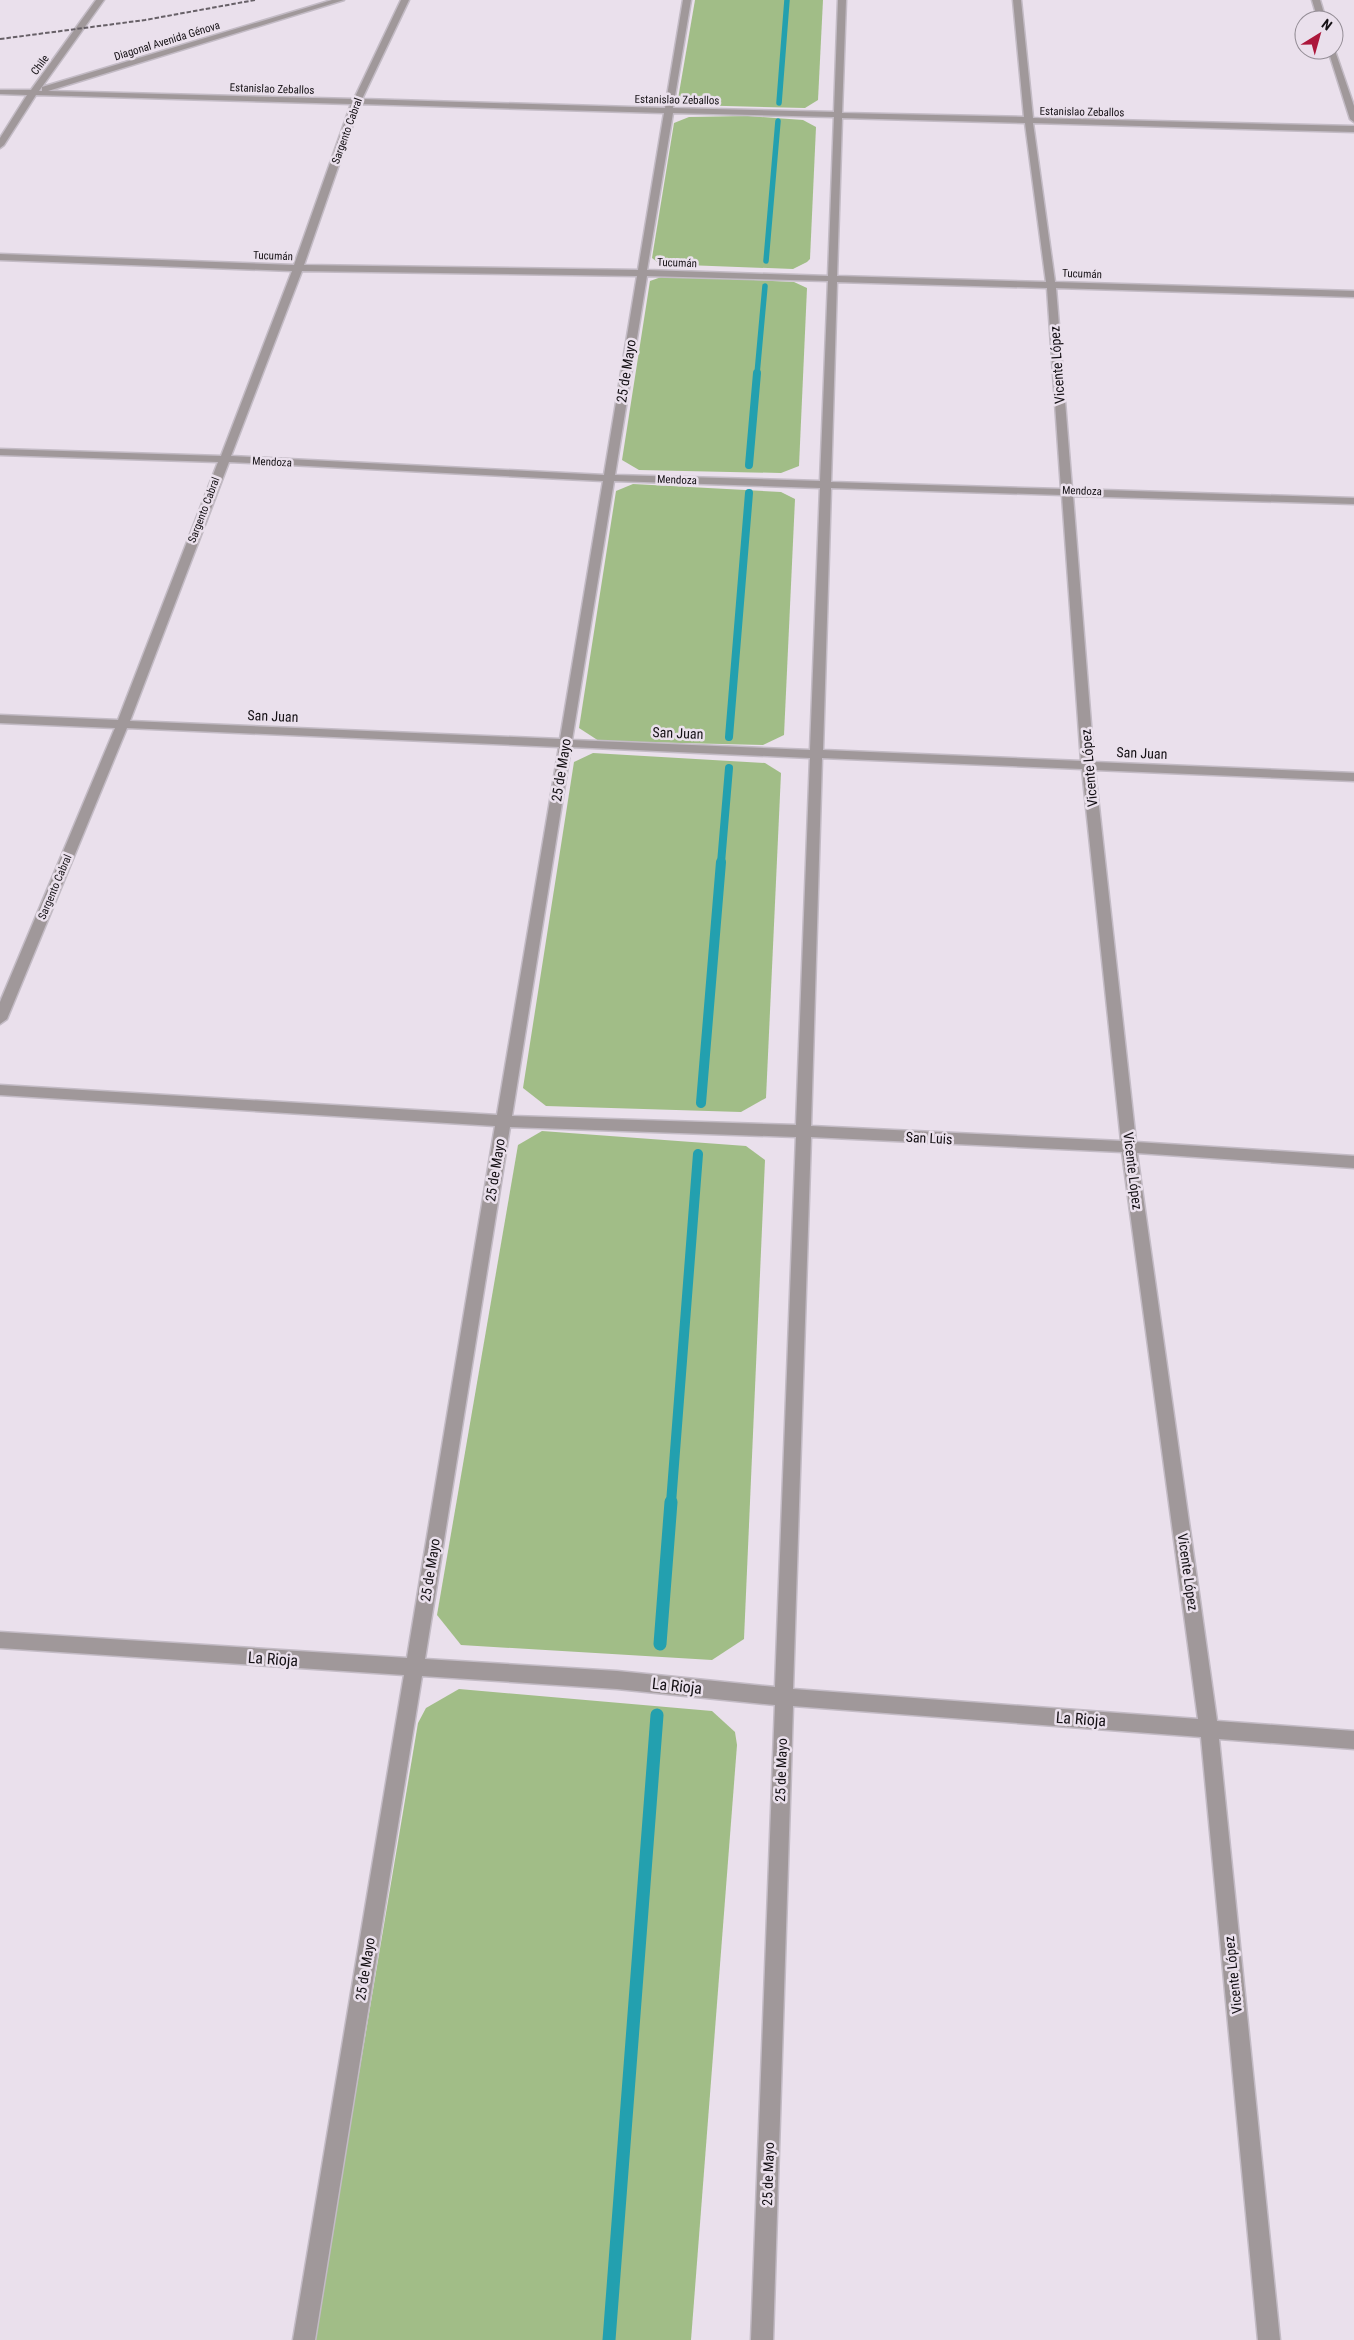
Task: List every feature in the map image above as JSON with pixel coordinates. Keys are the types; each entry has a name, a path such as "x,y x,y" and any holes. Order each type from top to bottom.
{"street":[{"name":"Chile","path":"0,146 33,93 100,0"},
{"name":"Diagonal Avenida Génova","path":"8,101 340,0"},
{"name":"Sargento Cabral","path":"0,1020 123,724 298,268 356,103 405,0"},
{"name":"25 de Mayo","path":"304,2340 687,0"},
{"name":"25 de Mayo","path":"762,2340 842,0"},
{"name":"Vicente López","path":"1017,0 1029,122 1051,284 1088,766 1129,1147 1209,1729 1268,2340"},
{"path":"1335,60 1354,119"},
{"name":"Estanislao Zeballos","path":"0,92 1029,122 1354,129"},
{"name":"Tucumán","path":"0,256 298,268 642,273 1354,294"},
{"name":"Mendoza","path":"0,452 224,460 608,478 1066,490 1354,500"},
{"name":"San Juan","path":"0,719 1354,777"},
{"name":"San Luis","path":"0,1090 503,1121 668,1125 1129,1147 1354,1162"},
{"name":"La Rioja","path":"0,1640 617,1680 784,1697 1354,1740"}],"green space":[{"path":"695,0 823,0 818,100 805,108 688,105 678,99"},
{"path":"748,116 803,120 816,127 810,259 793,269 660,264 652,258 674,123 689,117"},
{"path":"664,276 794,282 807,288 799,466 781,473 639,470 622,460 650,281"},
{"path":"633,484 781,492 795,499 784,735 763,745 599,741 579,728 616,491"},
{"path":"593,753 765,763 781,773 766,1098 741,1112 546,1106 523,1088 574,762"},
{"path":"542,1131 746,1146 765,1160 744,1639 712,1660 461,1645 437,1615 518,1145"},
{"path":"459,1689 712,1711 735,1732 737,1745 691,2340 314,2340 418,1723 426,1708"}],"waterway":[{"path":"779,103 787,0"},
{"path":"766,261 778,121"},
{"path":"757,374 765,286"},
{"path":"749,465 757,373"},
{"path":"729,737 749,493"},
{"path":"721,863 729,768"},
{"path":"701,1103 721,862"},
{"path":"671,1503 698,1154"},
{"path":"660,1644 671,1502"},
{"path":"609,2340 657,1715"}],"railway":[{"path":"0,39 145,20 255,0"}]}
